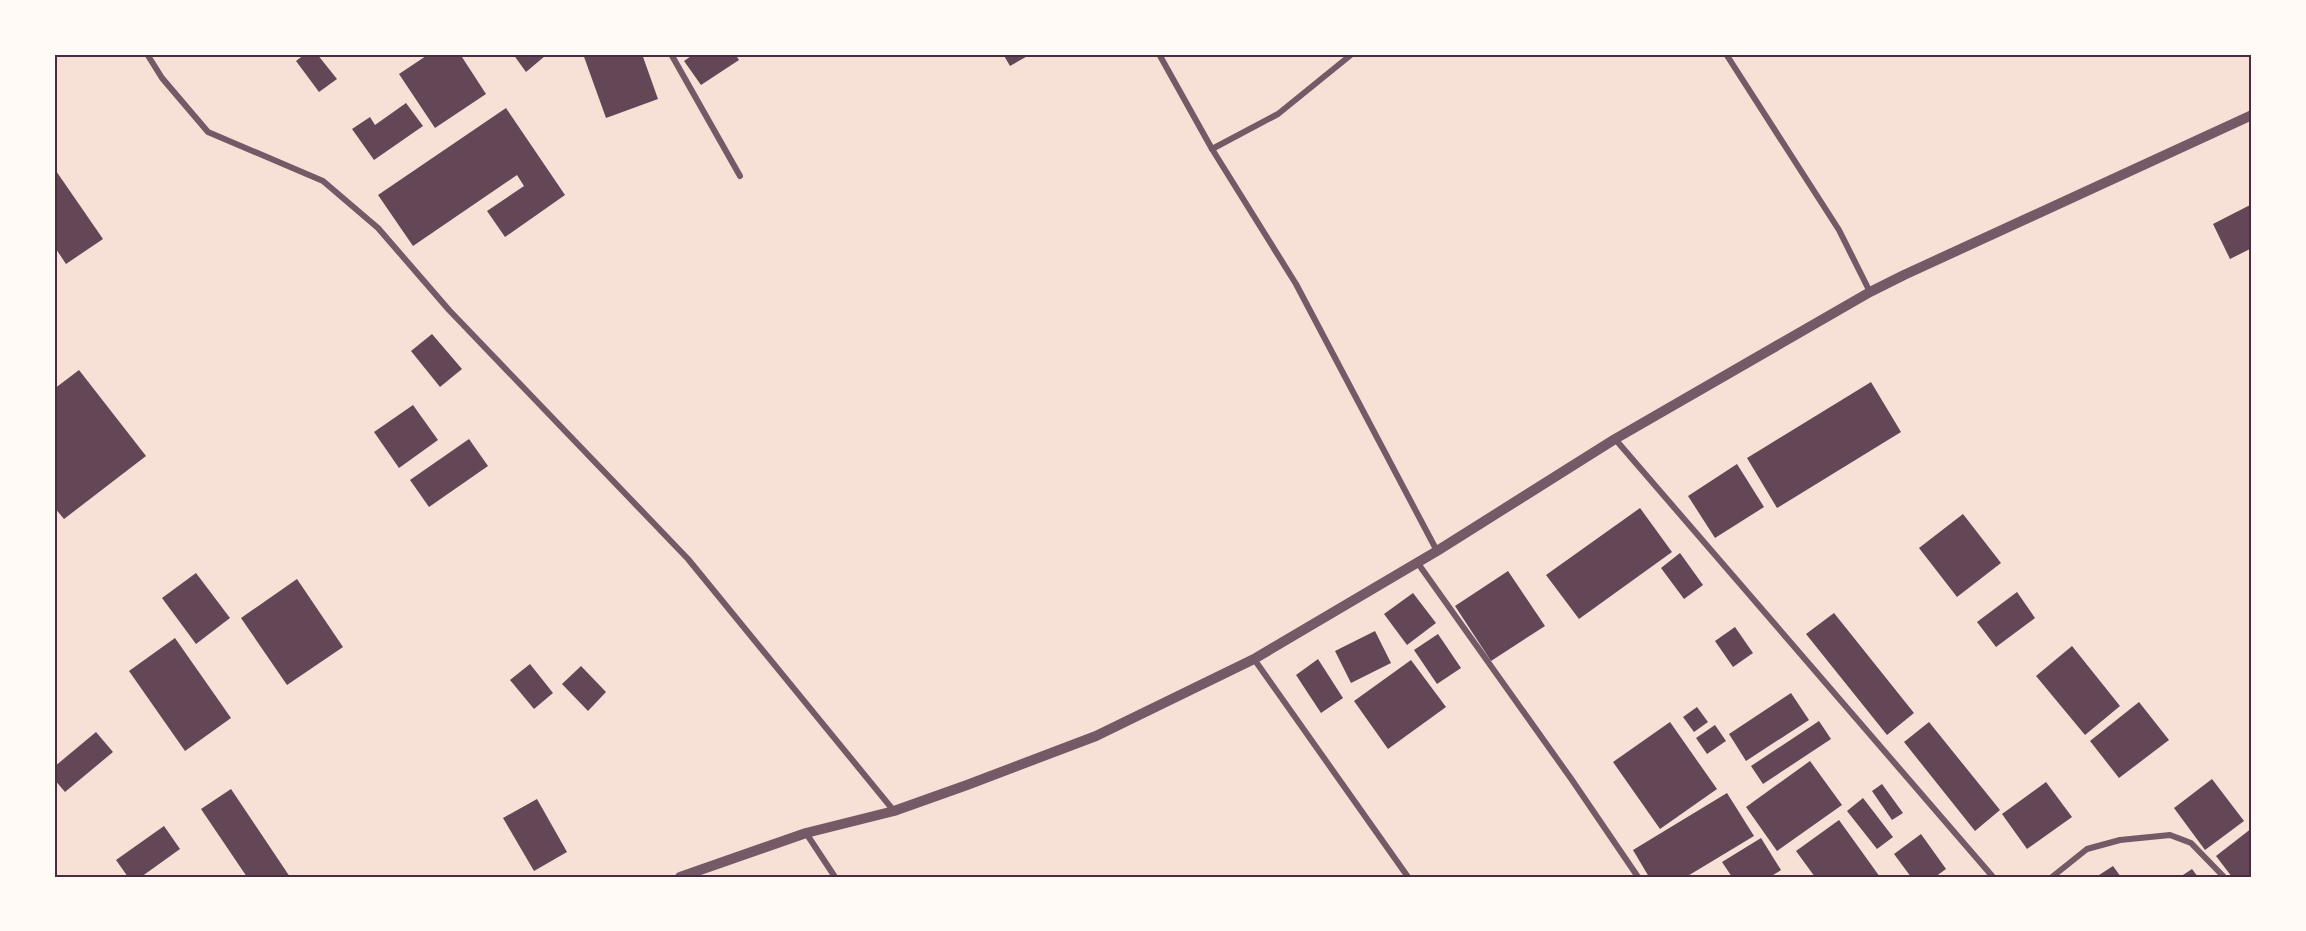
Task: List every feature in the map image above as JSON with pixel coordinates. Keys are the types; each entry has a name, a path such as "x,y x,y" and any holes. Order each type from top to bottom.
{"street":[{"path":"147,54 162,78 208,132 323,181 378,228 449,310 688,559 894,811"},
{"path":"671,54 740,176"},
{"path":"1159,54 1212,149 1296,284 1437,551"},
{"path":"1212,149 1278,114 1352,54"},
{"path":"1726,54 1839,230 1870,292"},
{"path":"680,877 806,833 894,811 1096,736 1254,659 1437,551 1615,439 1870,292 2252,115"},
{"path":"1615,439 1993,877"},
{"path":"1417,562 1638,877"},
{"path":"1254,659 1408,877"},
{"path":"806,833 835,877"},
{"path":"2052,877 2087,849 2120,840 2170,835 2191,843 2224,877"}],"building":[{"path":"305,54 317,54 337,79 319,92 296,61"},
{"path":"429,54 460,54 486,94 435,128 399,74"},
{"path":"513,54 544,54 545,56 526,72"},
{"path":"583,54 642,54 658,99 606,118"},
{"path":"694,54 735,54 739,60 701,85 684,61"},
{"path":"1003,54 1031,54 1010,66"},
{"path":"406,103 423,126 374,160 352,129 370,117 375,125"},
{"path":"506,108 565,195 505,237 487,211 524,186 517,175 413,246 378,195"},
{"path":"54,168 103,239 66,264 54,246"},
{"path":"2252,204 2252,248 2230,259 2213,224"},
{"path":"432,334 462,369 440,387 411,351"},
{"path":"79,370 146,456 64,519 54,507 54,389"},
{"path":"1871,382 1901,432 1777,508 1747,458"},
{"path":"413,405 438,440 399,468 374,432"},
{"path":"469,439 488,466 429,507 410,480"},
{"path":"1737,464 1764,507 1715,538 1688,496"},
{"path":"1640,508 1672,552 1579,619 1546,575"},
{"path":"1963,514 2001,563 1957,597 1919,548"},
{"path":"1680,553 1703,585 1684,599 1661,568"},
{"path":"1508,571 1545,626 1491,661 1455,606"},
{"path":"196,573 230,618 196,644 162,598"},
{"path":"297,579 343,647 287,685 241,618"},
{"path":"2017,592 2035,618 1996,647 1977,622"},
{"path":"1413,593 1436,623 1407,645 1384,614"},
{"path":"1834,613 1914,713 1887,735 1806,634"},
{"path":"1735,627 1753,653 1733,667 1715,641"},
{"path":"1375,631 1391,663 1351,683 1335,651"},
{"path":"1438,634 1461,668 1437,684 1414,650"},
{"path":"175,638 231,718 185,751 129,671"},
{"path":"2072,646 2120,706 2085,735 2036,676"},
{"path":"1318,659 1343,698 1321,713 1296,675"},
{"path":"1411,660 1446,707 1388,749 1354,701"},
{"path":"530,664 553,693 534,709 510,680"},
{"path":"581,666 606,692 588,711 562,684"},
{"path":"1791,693 1809,720 1746,761 1729,734"},
{"path":"2139,702 2169,740 2119,778 2090,741"},
{"path":"1697,707 1708,722 1694,732 1683,717"},
{"path":"1819,721 1831,739 1763,784 1751,766"},
{"path":"1670,722 1717,789 1660,829 1613,762"},
{"path":"1929,722 2000,810 1975,831 1904,742"},
{"path":"1715,725 1726,741 1707,754 1696,738"},
{"path":"96,732 113,752 65,792 54,779 54,767"},
{"path":"1810,761 1842,805 1777,851 1746,807"},
{"path":"2212,779 2244,821 2205,850 2174,808"},
{"path":"2046,782 2072,817 2027,849 2002,814"},
{"path":"1882,784 1903,813 1892,820 1872,791"},
{"path":"231,789 290,877 247,877 201,809"},
{"path":"1727,793 1754,836 1686,877 1649,877 1633,850"},
{"path":"1863,798 1893,837 1877,849 1847,811"},
{"path":"537,799 567,852 534,871 503,818"},
{"path":"1839,820 1880,877 1815,877 1796,851"},
{"path":"164,826 180,849 141,877 128,877 116,860"},
{"path":"2252,828 2252,877 2232,877 2216,856"},
{"path":"1921,834 1946,869 1935,877 1911,877 1894,854"},
{"path":"1761,838 1781,870 1770,877 1732,877 1722,862"},
{"path":"2113,866 2121,877 2096,877"},
{"path":"2192,869 2198,877 2180,877"}]}
